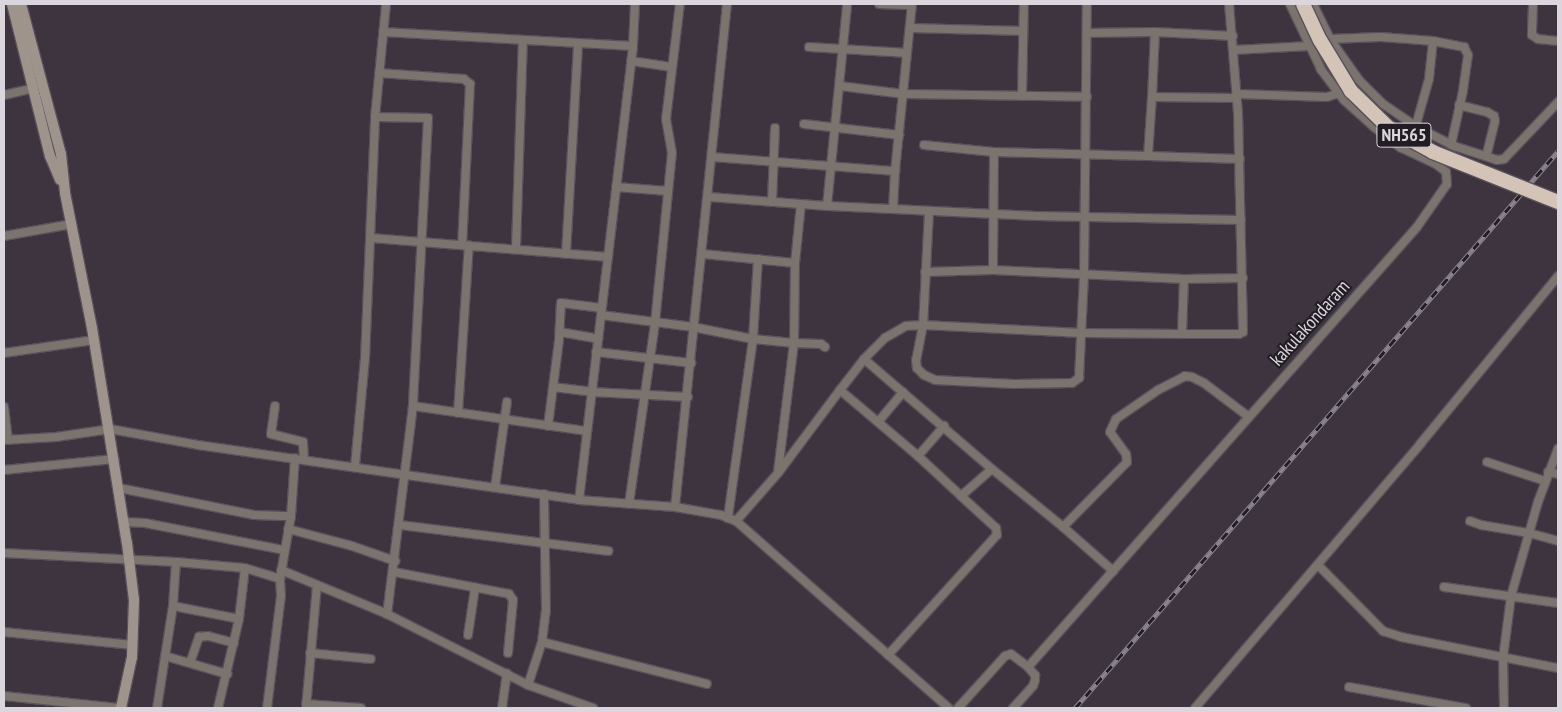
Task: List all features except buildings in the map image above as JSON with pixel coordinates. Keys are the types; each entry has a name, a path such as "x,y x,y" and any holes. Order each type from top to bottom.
{"highway":[{"name":"NH565","path":"1304,4 1320,40 1351,91 1389,128 1414,133 1433,152 1558,202"}],"street":[{"path":"12,4 50,156 65,193"},
{"path":"4,696 70,705 121,708 132,645 134,600 110,429 65,193 61,154 21,4"},
{"path":"355,466 371,238 375,117 386,4"},
{"path":"579,500 633,46 635,4"},
{"path":"629,504 655,323 672,145 666,118 680,4"},
{"path":"676,507 688,397 693,327 709,197 727,4"},
{"path":"828,206 847,4"},
{"path":"879,4 912,4 895,171 893,209"},
{"path":"1022,96 1024,4"},
{"path":"929,212 923,326 916,360 917,368 924,375 935,380 1014,384 1077,381 1080,372 1084,275 1087,4"},
{"path":"736,521 778,473 864,360 885,338 906,326 1082,333 1239,334 1243,332 1240,159 1234,50 1229,4"},
{"name":"kakulakondaram","path":"1028,667 1417,227 1447,184 1446,172 1436,164 1401,148 1374,128 1339,93 1321,69 1290,4"},
{"path":"1313,4 1330,39 1359,80 1414,133 1504,160 1558,102"},
{"path":"1533,4 1532,35 1538,40 1558,41"},
{"path":"910,28 1023,31"},
{"path":"383,32 633,46"},
{"path":"1087,33 1155,32 1233,36"},
{"path":"1148,156 1155,32"},
{"path":"1330,39 1381,37 1433,41 1464,47 1467,52 1451,145"},
{"path":"516,248 523,41"},
{"path":"1414,133 1429,79 1433,41"},
{"path":"566,254 578,43"},
{"path":"1234,50 1309,46"},
{"path":"809,47 907,53"},
{"path":"631,61 672,67"},
{"path":"379,73 464,79 470,84 458,412"},
{"path":"840,86 904,94 1087,97"},
{"path":"4,95 34,88"},
{"path":"1152,97 1327,97 1339,93"},
{"path":"1459,105 1487,112 1494,116 1495,122 1486,156"},
{"path":"375,117 428,118 413,406 400,525 387,614"},
{"path":"804,124 899,135"},
{"path":"772,202 775,128"},
{"path":"924,145 994,152 1240,159"},
{"path":"993,270 994,152"},
{"path":"712,158 832,165 895,171"},
{"path":"616,187 668,191"},
{"path":"709,197 929,212 1241,220"},
{"path":"778,473 794,343 795,263 801,204"},
{"path":"4,236 72,224"},
{"path":"371,238 516,248 608,257"},
{"path":"703,254 795,263"},
{"path":"728,518 753,339 758,260"},
{"path":"925,272 993,270 1184,279 1243,278"},
{"path":"1195,708 1318,565 1558,276"},
{"path":"1182,334 1184,279"},
{"path":"548,426 560,332 561,303 655,323 693,327 753,339 820,344 825,347"},
{"path":"560,332 598,339"},
{"path":"4,353 94,340"},
{"path":"596,352 691,363"},
{"path":"864,360 1113,571"},
{"path":"1063,527 1128,462 1126,454 1110,432 1116,419 1158,390 1185,376 1192,377 1204,383 1249,417"},
{"path":"553,387 592,392 688,397"},
{"path":"840,390 918,456 996,528 997,535 888,655"},
{"path":"878,422 903,392"},
{"path":"495,487 506,402"},
{"path":"275,406 271,434 302,442 304,459"},
{"path":"413,406 587,431"},
{"path":"4,407 6,440 56,437 110,429 579,500 676,507 728,518 736,521 950,708"},
{"path":"918,456 944,426"},
{"path":"1504,708 1503,658 1512,596 1545,481 1558,449"},
{"path":"266,708 281,595 281,570 291,516 295,458"},
{"path":"4,470 114,459"},
{"path":"1487,462 1545,481"},
{"path":"961,496 992,469"},
{"path":"1548,472 1558,474"},
{"path":"118,488 254,515 291,516"},
{"path":"528,685 542,642 546,610 543,543 544,494"},
{"path":"1470,521 1480,525 1529,533 1558,541"},
{"path":"124,522 145,523 284,550"},
{"path":"400,525 608,552"},
{"path":"288,528 352,546 395,561"},
{"path":"4,553 129,558 245,568 280,580"},
{"path":"156,708 173,606 176,562"},
{"path":"1318,565 1383,630 1401,637 1558,668"},
{"path":"218,708 239,619 245,568"},
{"path":"281,570 387,614 431,638 528,685 583,707 593,708"},
{"path":"394,572 504,592 512,597 508,653"},
{"path":"317,585 306,706 361,708"},
{"path":"1444,587 1558,603"},
{"path":"468,635 475,588"},
{"path":"173,606 239,619"},
{"path":"4,632 132,645"},
{"path":"190,663 197,640 202,635 234,643"},
{"path":"542,642 707,684"},
{"path":"310,652 371,659"},
{"path":"958,708 1005,656 1014,655 1035,675 1033,686 1012,708"},
{"path":"166,656 227,674"},
{"path":"502,708 506,673"},
{"path":"1349,687 1466,708"}],"railway":[{"path":"1075,708 1558,151"}]}
